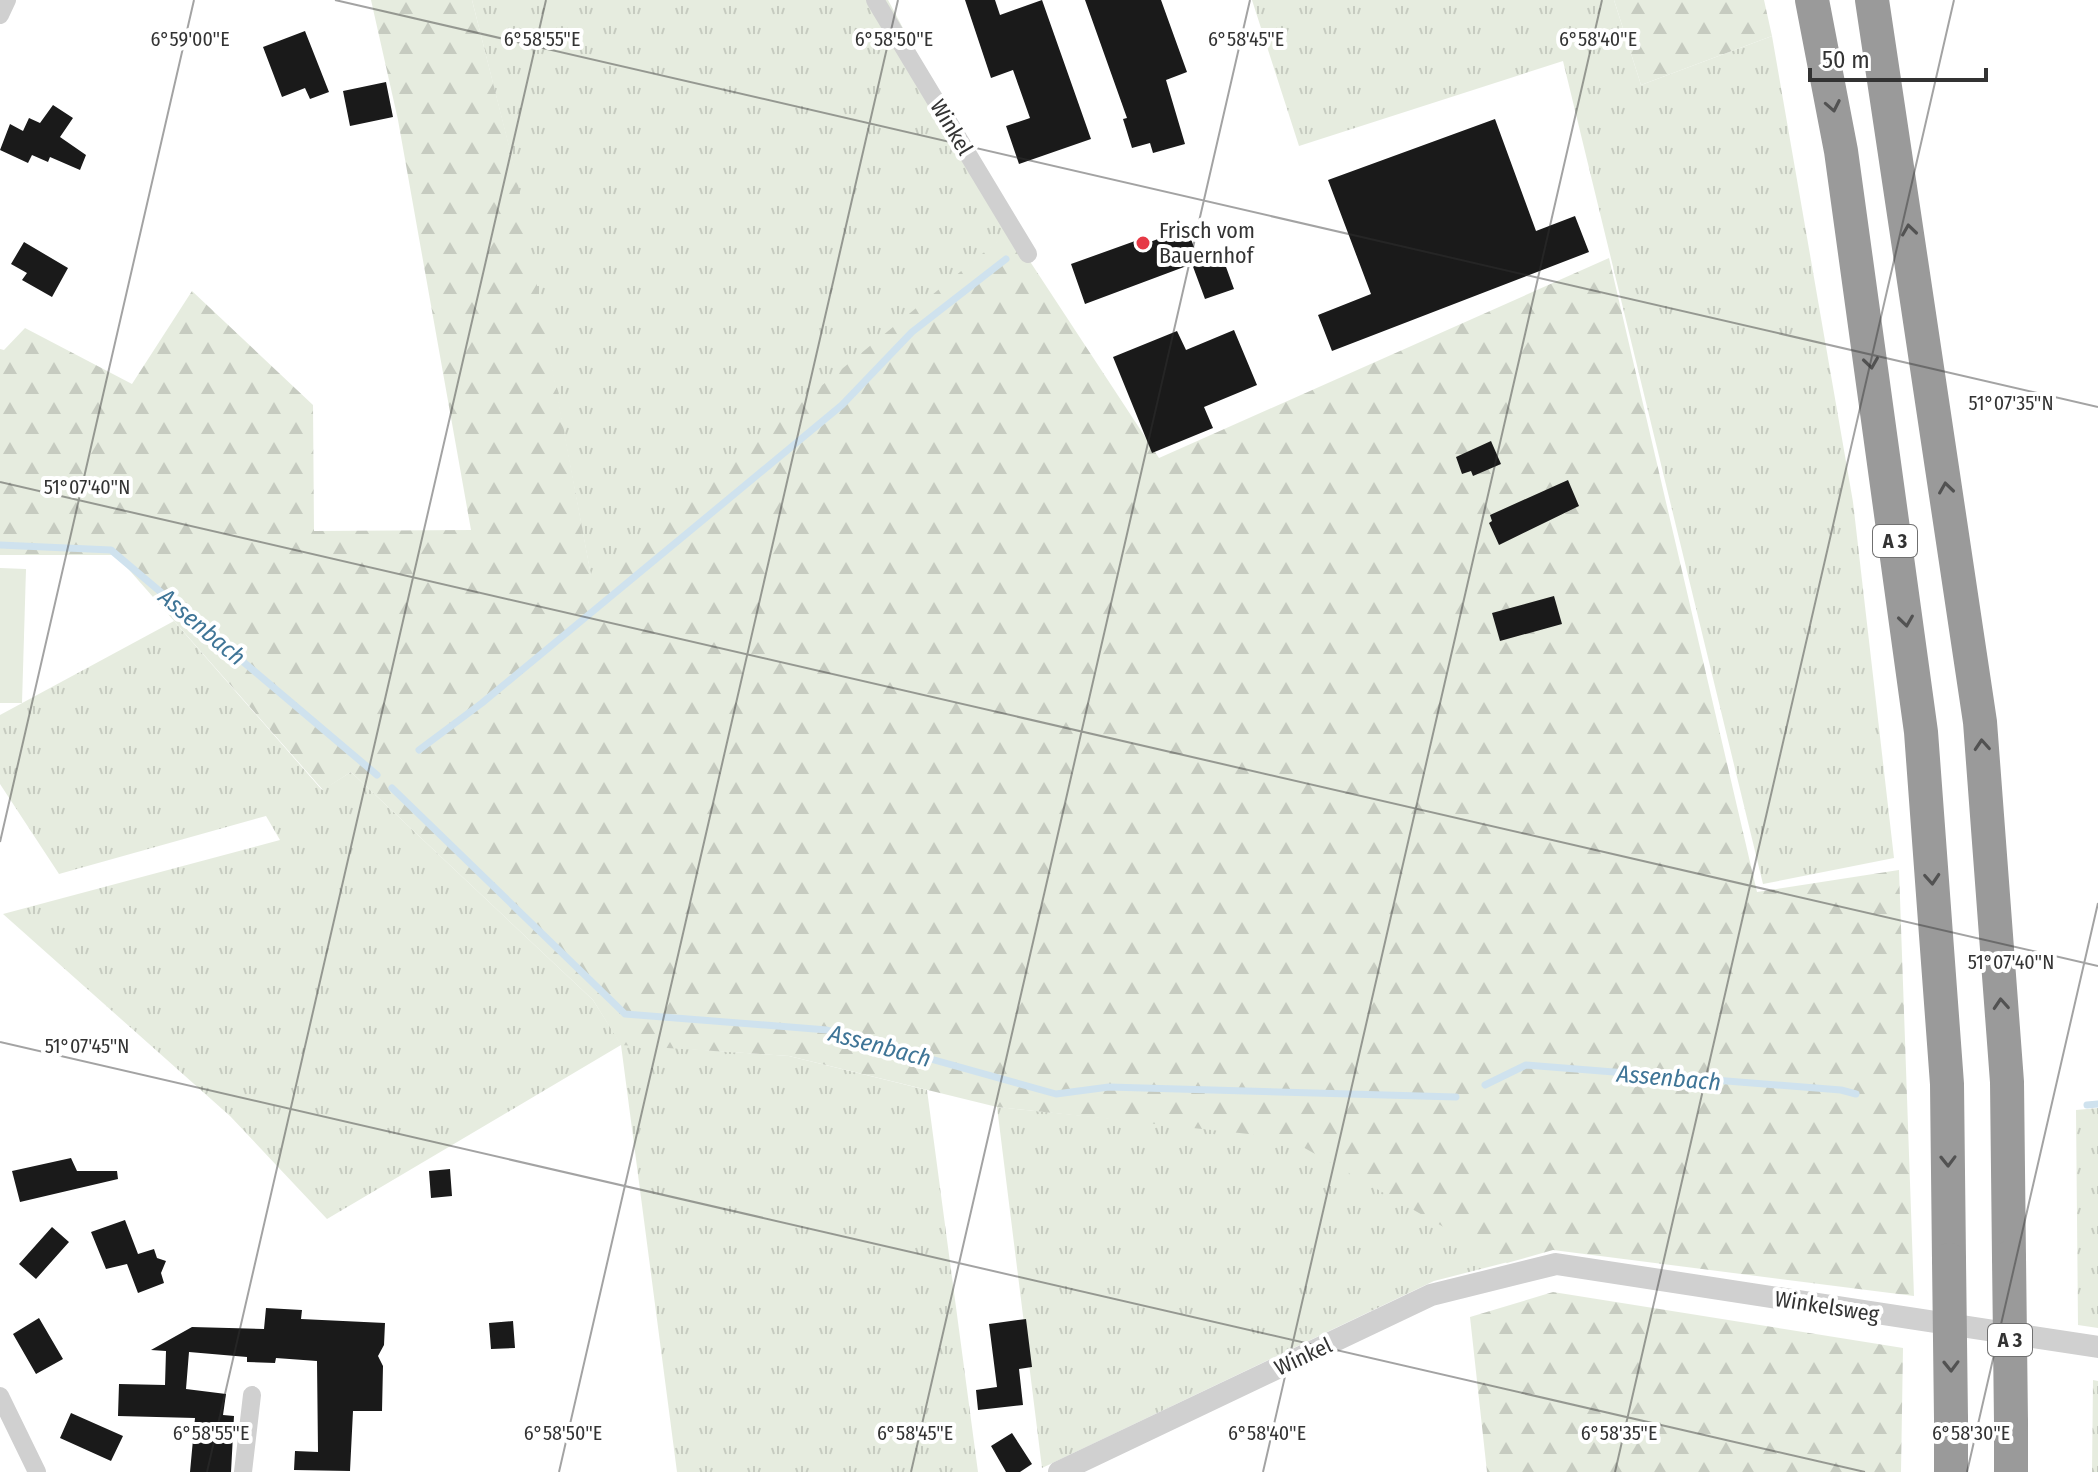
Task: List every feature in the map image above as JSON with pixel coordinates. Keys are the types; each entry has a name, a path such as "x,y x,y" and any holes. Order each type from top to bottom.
{"highway":[{"name":"A 3","path":"1872,0 1980,722 2007,1082 2011,1472"},
{"name":"A 3","path":"1812,1 1841,151 1921,732 1947,1084 1951,1472"}],"street":[{"path":"0,15 7,0"},
{"name":"Winkel","path":"875,0 1028,254"},
{"name":"Winkel","path":"1059,1472 1431,1295 1556,1264"},
{"name":"Winkelsweg","path":"1556,1264 2098,1347"},
{"path":"243,1472 252,1395"},
{"path":"0,1396 37,1472"}],"green space":[{"path":"371,0 472,0 516,173 591,575 1010,231 1159,458 1609,258 1757,892 1899,870 1914,1296 1553,1250 1507,1263 1287,1138 997,1107 789,1056 621,1045 593,1000 351,772 323,790 116,555 0,555 0,349 4,350 25,328 132,384 192,291 313,405 314,531 471,530 398,120"},
{"path":"472,0 888,0 1011,231 591,576 513,163"},
{"path":"1252,0 1614,0 1641,85 1772,36 1853,502 1894,858 1763,884 1563,61 1299,146"},
{"path":"1614,0 1764,0 1772,36 1641,85"},
{"path":"0,568 26,569 22,703 0,703"},
{"path":"174,621 322,790 351,772 593,1000 621,1044 789,1056 927,1090 978,1472 677,1472 621,1045 327,1219 230,1116 3,914 280,840 266,816 59,874 0,784 0,715"},
{"path":"997,1107 1285,1136 1508,1262 1434,1281 1042,1468"},
{"path":"2098,1108 2098,1328 2078,1325 2076,1110"},
{"path":"1553,1292 1903,1348 1901,1472 1487,1472 1470,1317"},
{"path":"2093,1380 2098,1381 2098,1472 2092,1472"}],"building":[{"path":"965,0 995,0 1000,15 1042,0 1091,139 1019,164 1006,126 1030,118 1013,70 991,78"},
{"path":"1085,0 1161,0 1187,72 1166,80 1185,144 1153,153 1150,143 1132,148 1123,119 1127,118"},
{"path":"305,31 329,92 310,99 305,88 282,97 263,47"},
{"path":"386,82 393,117 350,126 343,91"},
{"path":"53,105 73,118 60,137 86,155 80,170 50,157 48,162 32,155 28,163 0,150 10,124 23,131 29,118 40,123"},
{"path":"1495,119 1536,231 1575,216 1589,252 1332,351 1318,315 1371,294 1328,180"},
{"path":"1187,228 1199,261 1221,253 1234,289 1205,299 1192,264 1085,304 1071,264 1149,236 1150,242"},
{"path":"24,242 68,268 52,297 22,280 27,273 11,264"},
{"path":"1234,330 1257,385 1204,407 1213,428 1152,453 1113,357 1177,331 1186,350"},
{"path":"1491,441 1501,464 1473,476 1471,471 1462,474 1456,457"},
{"path":"1568,480 1579,506 1499,545 1489,523 1492,521 1490,515"},
{"path":"1554,596 1562,624 1500,641 1492,613"},
{"path":"71,1158 77,1171 117,1171 118,1179 20,1202 12,1171"},
{"path":"450,1169 452,1196 431,1198 429,1171"},
{"path":"125,1220 138,1254 154,1249 157,1258 166,1261 161,1273 164,1283 138,1293 127,1264 106,1269 91,1232"},
{"path":"52,1227 69,1242 36,1279 19,1264"},
{"path":"266,1308 302,1310 301,1319 385,1323 384,1345 378,1356 383,1366 382,1411 353,1411 350,1471 294,1470 295,1451 318,1452 317,1361 276,1358 275,1363 247,1362 247,1357 189,1352 186,1389 226,1394 223,1415 234,1416 231,1472 190,1472 195,1418 118,1416 119,1384 165,1385 166,1351 151,1350 192,1327 264,1329"},
{"path":"39,1318 63,1359 36,1374 13,1334"},
{"path":"1026,1319 1032,1367 1019,1369 1023,1405 978,1410 976,1390 997,1387 989,1324"},
{"path":"513,1321 515,1348 491,1349 489,1323"},
{"path":"71,1413 123,1436 111,1461 60,1438"},
{"path":"1012,1433 1032,1464 1020,1472 1006,1472 991,1446"}],"waterway":[{"path":"419,750 482,703 842,405 912,332 1006,259"},
{"name":"Assenbach","path":"0,545 111,550 377,775"},
{"name":"Assenbach","path":"392,788 625,1014 827,1030 1056,1094 1109,1087 1456,1097"},
{"name":"Assenbach","path":"1485,1085 1526,1065 1841,1090 1856,1094"},
{"name":"Assenbach","path":"2087,1105 2098,1104"}],"place":[{"name":"Frisch vom Bauernhof","path":"1143,243"}]}
